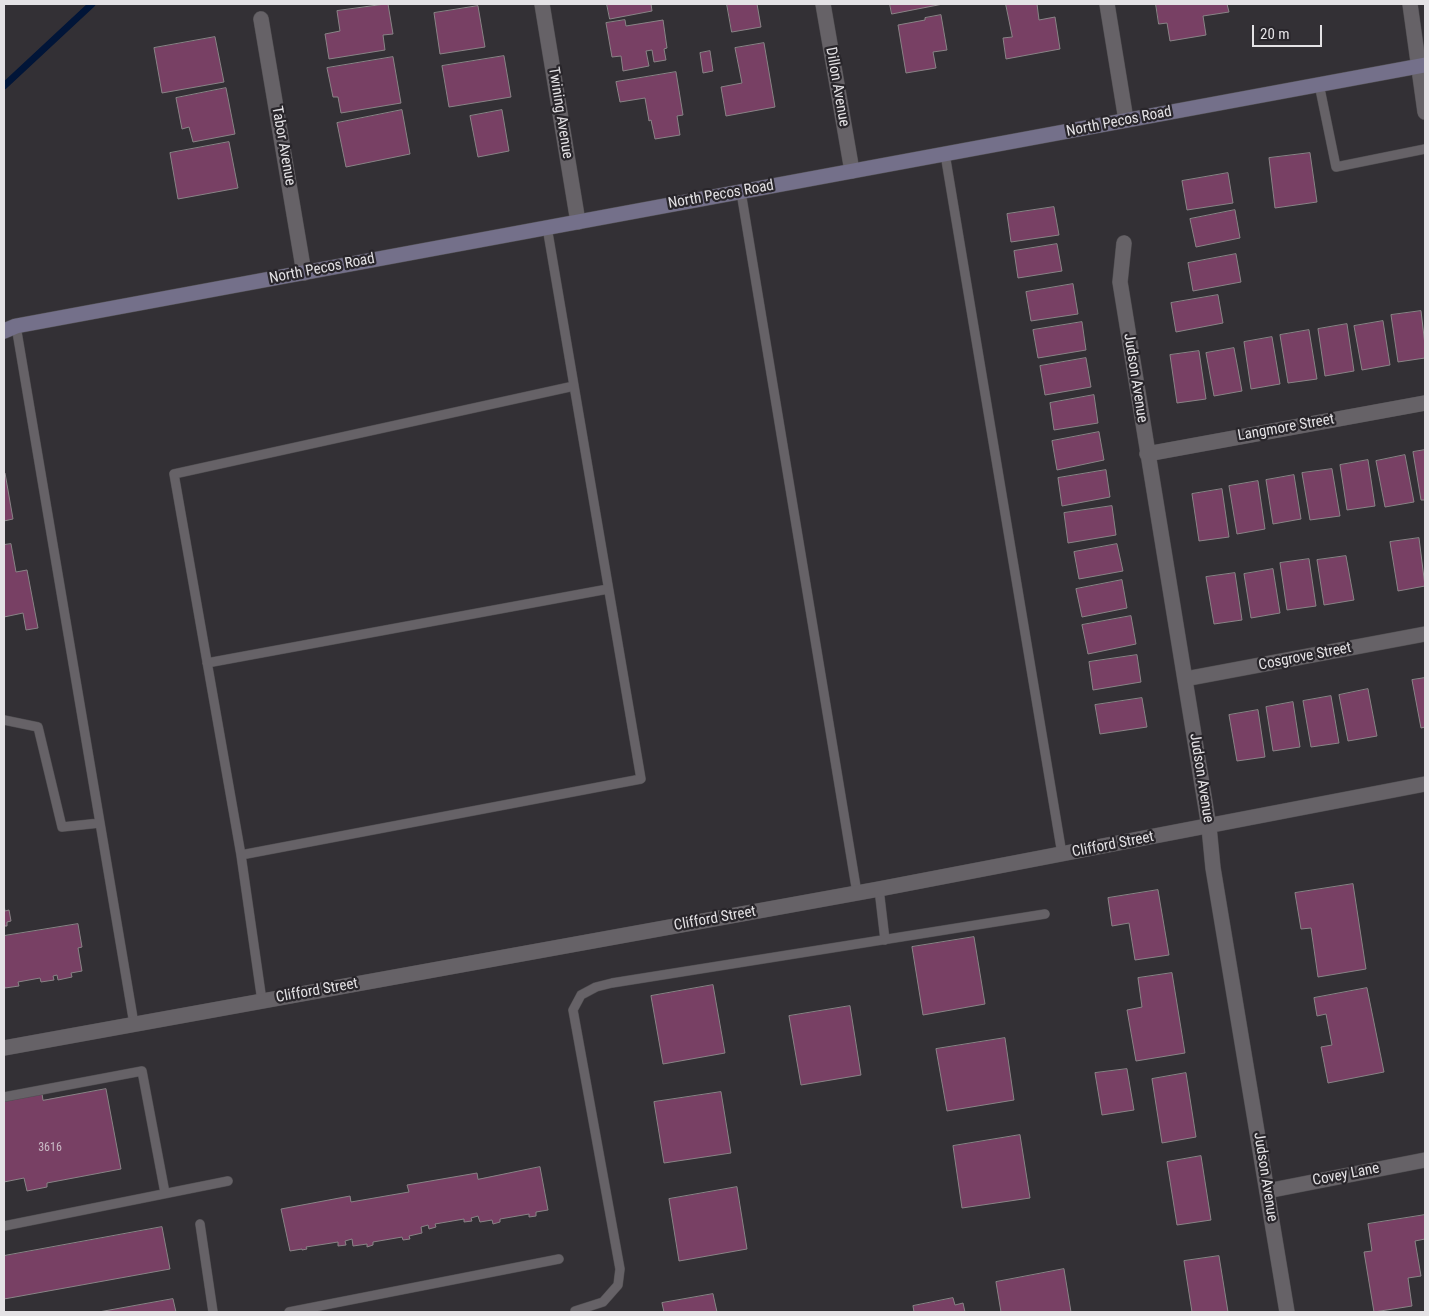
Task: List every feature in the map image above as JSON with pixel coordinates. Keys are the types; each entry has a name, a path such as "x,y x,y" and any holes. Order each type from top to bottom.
{"main road":[{"name":"North Pecos Road","path":"8,328 1422,65"}],"street":[{"name":"Twining Avenue","path":"542,4 578,222"},
{"name":"Dillon Avenue","path":"823,4 852,171"},
{"path":"1107,4 1126,120"},
{"path":"1410,4 1422,65 1425,112"},
{"name":"Tabor Avenue","path":"261,19 304,273"},
{"name":"Judson Avenue","path":"1124,243 1120,282 1209,827 1213,868 1287,1312"},
{"name":"Langmore Street","path":"1148,454 1425,402"},
{"name":"Cosgrove Street","path":"1185,679 1425,634"},
{"name":"Clifford Street","path":"4,1048 879,889 1425,784"},
{"name":"Covey Lane","path":"1267,1191 1425,1160"}],"lane":[{"path":"1319,84 1336,167 1425,149"},
{"path":"945,154 1062,854"},
{"path":"741,192 857,893"},
{"path":"241,855 641,779 547,228"},
{"path":"8,328 100,823 134,1024"},
{"path":"262,1001 241,855 174,474 574,386"},
{"path":"207,663 608,590"},
{"path":"4,720 38,727 62,827 100,823"},
{"path":"879,889 885,940"},
{"path":"572,1312 603,1302 618,1285 620,1270 573,1010 581,995 596,986 612,983 1045,914"},
{"path":"4,1097 142,1071 165,1193"},
{"path":"4,1226 228,1180"},
{"path":"200,1224 213,1312"},
{"path":"289,1312 559,1259"}],"building":[{"path":"388,4 393,34 383,35 385,50 329,59 325,34 340,31 337,11"},
{"path":"607,4 651,4 652,11 610,19"},
{"path":"727,4 757,4 761,27 732,32"},
{"path":"890,4 943,4 892,14"},
{"path":"1006,4 1037,4 1039,20 1055,17 1060,49 1006,59 1003,38 1012,37"},
{"path":"1156,4 1227,4 1229,12 1203,16 1206,35 1170,41 1167,23 1159,24"},
{"path":"478,6 485,47 440,54 434,13"},
{"path":"941,15 947,50 933,52 936,68 906,73 898,25"},
{"path":"625,20 626,26 663,20 667,48 664,49 666,60 654,62 652,50 646,51 649,66 623,71 621,56 612,57 606,23"},
{"path":"215,37 224,82 162,93 154,48"},
{"path":"764,43 775,107 726,116 721,87 742,83 735,48"},
{"path":"710,51 713,71 703,73 700,53"},
{"path":"504,56 511,97 449,107 442,66"},
{"path":"393,57 401,103 341,113 338,97 333,97 327,68"},
{"path":"676,72 683,115 677,116 680,135 655,139 651,120 649,121 645,98 620,102 616,82"},
{"path":"226,88 235,134 193,142 189,127 182,129 176,98"},
{"path":"402,110 410,154 346,167 337,123"},
{"path":"502,110 509,151 478,157 470,116"},
{"path":"229,142 238,188 178,199 170,153"},
{"path":"1310,153 1317,202 1275,208 1269,158"},
{"path":"1228,173 1233,203 1187,210 1182,181"},
{"path":"1054,207 1059,235 1011,242 1007,214"},
{"path":"1235,210 1240,238 1196,247 1190,219"},
{"path":"1057,244 1062,271 1018,278 1014,251"},
{"path":"1236,254 1241,282 1193,291 1188,263"},
{"path":"1073,284 1078,314 1031,321 1026,292"},
{"path":"1218,295 1223,323 1176,332 1171,303"},
{"path":"1421,311 1425,358 1398,362 1391,315"},
{"path":"1383,321 1390,365 1362,370 1354,326"},
{"path":"1082,322 1086,350 1038,358 1033,330"},
{"path":"1347,324 1354,371 1325,376 1318,329"},
{"path":"1309,330 1317,379 1288,383 1280,335"},
{"path":"1272,337 1280,384 1251,389 1244,342"},
{"path":"1234,348 1242,391 1214,396 1206,353"},
{"path":"1199,351 1206,399 1177,403 1170,355"},
{"path":"1086,358 1091,387 1045,395 1040,366"},
{"path":"1094,395 1098,423 1054,430 1050,403"},
{"path":"1099,432 1104,460 1057,470 1052,441"},
{"path":"1425,450 1425,500 1421,500 1413,452"},
{"path":"1405,455 1414,502 1385,507 1376,461"},
{"path":"1368,460 1375,506 1347,510 1340,465"},
{"path":"1332,469 1340,516 1310,520 1302,473"},
{"path":"1106,470 1110,497 1062,506 1058,478"},
{"path":"4,473 13,519 4,521"},
{"path":"1294,475 1301,519 1273,524 1266,480"},
{"path":"1258,481 1265,529 1237,534 1229,486"},
{"path":"1222,489 1229,537 1199,541 1192,494"},
{"path":"1112,506 1116,535 1068,543 1064,513"},
{"path":"1419,538 1425,586 1398,591 1390,542"},
{"path":"11,544 16,572 27,570 38,628 26,630 23,613 4,617 4,545"},
{"path":"1117,544 1123,571 1079,579 1074,552"},
{"path":"1346,556 1354,600 1324,605 1317,560"},
{"path":"1309,559 1316,606 1287,610 1280,563"},
{"path":"1273,569 1280,613 1251,618 1244,574"},
{"path":"1235,573 1242,620 1214,624 1206,577"},
{"path":"1122,580 1127,608 1082,617 1076,589"},
{"path":"1131,616 1136,644 1088,654 1082,625"},
{"path":"1137,655 1141,682 1093,690 1089,662"},
{"path":"1425,678 1425,727 1421,728 1412,680"},
{"path":"1368,689 1377,736 1348,741 1339,695"},
{"path":"1331,696 1339,743 1311,747 1303,701"},
{"path":"1142,698 1147,727 1100,734 1095,705"},
{"path":"1293,702 1300,747 1273,751 1266,707"},
{"path":"1258,710 1265,757 1237,761 1229,715"},
{"path":"1353,884 1366,969 1318,977 1311,928 1301,929 1295,893"},
{"path":"1158,890 1169,955 1135,960 1129,923 1112,926 1108,898"},
{"path":"4,905 5,911 9,910 11,921 7,922 7,926 4,926"},
{"path":"78,924 82,947 78,948 82,971 71,973 72,977 58,980 57,975 53,976 54,980 41,982 40,978 18,982 19,986 5,988 4,936"},
{"path":"974,937 985,1004 923,1015 912,947"},
{"path":"1172,973 1185,1053 1136,1061 1127,1010 1142,1007 1138,978"},
{"path":"713,985 725,1053 663,1064 651,996"},
{"path":"1367,988 1384,1072 1328,1083 1321,1047 1332,1045 1326,1014 1317,1016 1314,998"},
{"path":"850,1006 861,1075 801,1085 789,1016"},
{"path":"1005,1038 1014,1100 947,1111 936,1049"},
{"path":"1127,1069 1134,1110 1102,1115 1095,1073"},
{"path":"1186,1073 1196,1137 1162,1143 1152,1079"},
{"path":"106,1089 121,1169 47,1183 47,1187 27,1191 24,1178 4,1182 4,1101 42,1094 43,1100"},
{"path":"721,1092 731,1153 664,1163 654,1102"},
{"path":"1020,1135 1030,1198 962,1208 953,1146"},
{"path":"1201,1156 1211,1220 1177,1225 1167,1162"},
{"path":"540,1167 548,1210 536,1212 536,1216 529,1217 529,1214 500,1219 500,1222 493,1224 492,1220 480,1222 478,1216 471,1218 472,1221 464,1222 464,1219 435,1224 436,1227 429,1229 428,1225 421,1227 422,1233 409,1236 410,1239 403,1240 402,1237 373,1242 373,1245 367,1247 367,1244 353,1246 352,1239 345,1241 346,1245 338,1246 338,1242 290,1251 281,1209 350,1196 351,1202 409,1192 407,1185 477,1173 478,1179"},
{"path":"737,1187 747,1249 679,1261 669,1199"},
{"path":"1425,1215 1425,1239 1415,1241 1421,1276 1408,1278 1412,1306 1374,1312 1364,1252 1372,1251 1368,1224"},
{"path":"162,1227 170,1269 4,1299 4,1256"},
{"path":"1219,1256 1228,1312 1192,1312 1184,1261"},
{"path":"1064,1269 1071,1312 1001,1312 996,1282"},
{"path":"713,1294 717,1312 664,1312 662,1303"},
{"path":"953,1298 955,1305 963,1303 965,1312 914,1312 913,1306"},
{"path":"173,1299 176,1312 99,1312"}],"waterway":[{"path":"4,86 92,4"}]}
